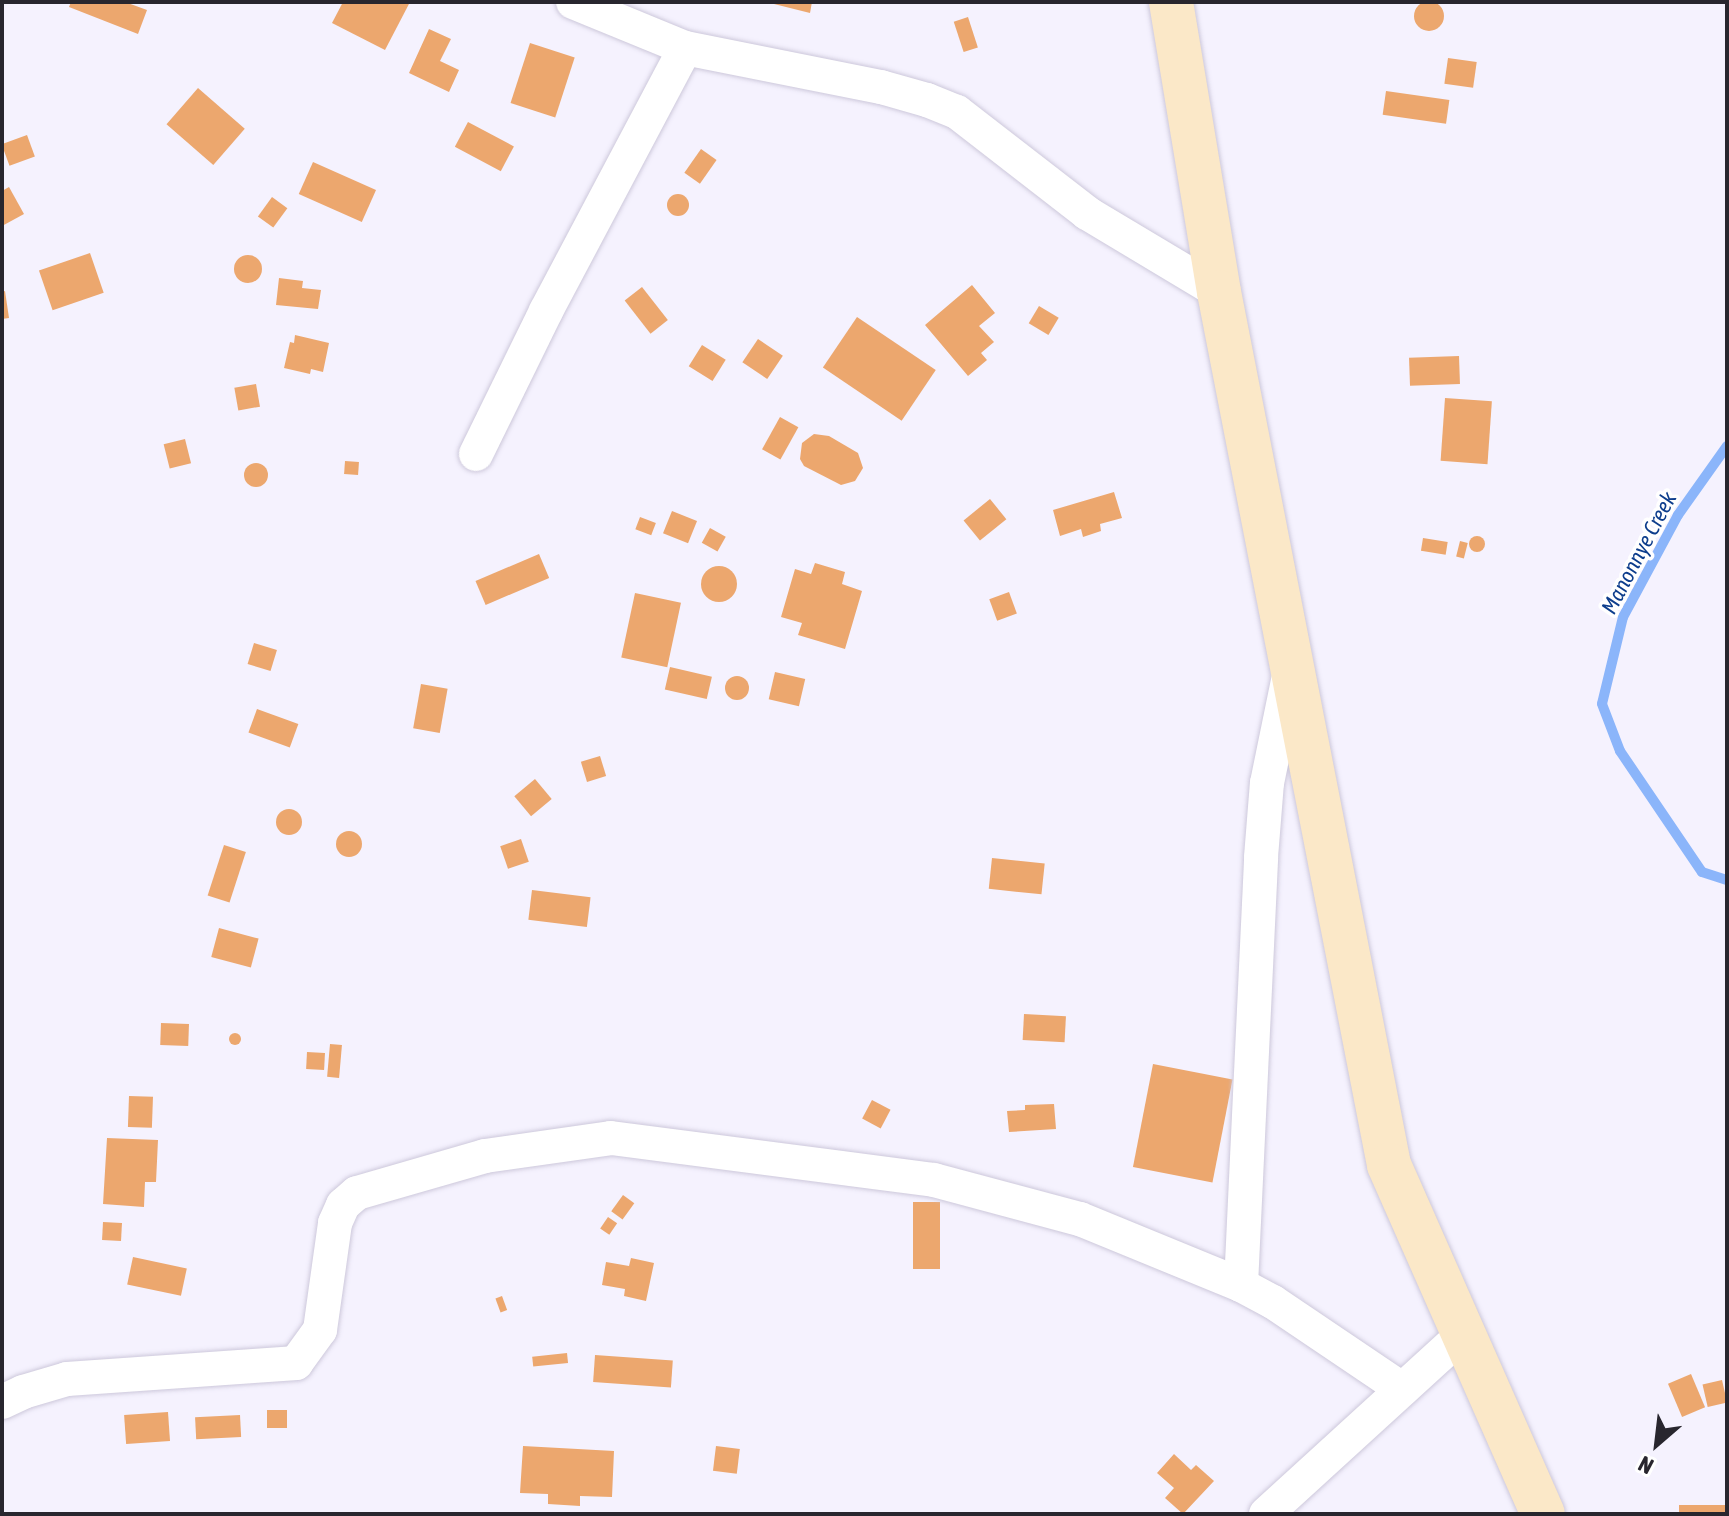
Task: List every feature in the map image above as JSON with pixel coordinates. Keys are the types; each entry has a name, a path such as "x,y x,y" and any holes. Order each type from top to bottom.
{"street":[{"path":"573,2 685,48 881,87 957,112 1087,213 1219,292"},
{"path":"1171,2 1219,292 1293,659 1389,1165 1543,1514"},
{"path":"476,454 546,311 685,48"},
{"path":"1241,1285 1262,843 1267,783 1293,659"},
{"path":"2,1402 23,1392 67,1379 296,1363 320,1330 335,1223 343,1205 357,1193 485,1156 611,1138 808,1161 934,1180 1080,1219 1147,1243 1241,1285 1273,1302 1402,1389"},
{"path":"1266,1514 1465,1332"}],"building":[{"path":"1429,1 1440,5 1444,16 1440,27 1429,31 1418,27 1414,16 1418,5"},
{"path":"71,2 125,2 147,10 138,34 69,7"},
{"path":"343,2 410,2 385,50 332,23"},
{"path":"766,2 812,2 810,13"},
{"path":"968,17 978,47 964,52 954,22"},
{"path":"429,29 451,39 440,61 459,70 449,92 409,73"},
{"path":"530,43 575,58 555,117 511,103"},
{"path":"1448,58 1477,62 1473,88 1444,84"},
{"path":"198,88 245,129 213,165 167,124"},
{"path":"1386,91 1449,100 1446,124 1383,115"},
{"path":"468,122 514,146 501,171 455,147"},
{"path":"27,135 35,157 9,166 2,144"},
{"path":"701,149 717,160 700,184 684,173"},
{"path":"313,162 376,190 362,222 299,194"},
{"path":"9,187 24,214 2,226 2,191"},
{"path":"678,194 689,205 678,216 667,205"},
{"path":"272,197 287,208 273,228 258,216"},
{"path":"90,253 104,293 53,310 39,271"},
{"path":"248,255 258,259 262,269 258,279 248,283 238,279 234,269 238,259"},
{"path":"279,278 303,281 302,288 321,290 318,309 276,305"},
{"path":"972,285 995,313 979,326 994,342 981,353 987,360 968,376 925,325"},
{"path":"642,287 668,320 651,334 625,301"},
{"path":"5,291 9,318 2,319 2,292"},
{"path":"1039,306 1059,318 1048,335 1029,323"},
{"path":"857,317 936,370 902,421 823,368"},
{"path":"295,335 329,343 323,372 311,369 310,374 284,368 290,342 294,343"},
{"path":"758,339 783,356 767,379 742,362"},
{"path":"702,345 726,360 712,381 689,366"},
{"path":"1459,356 1460,384 1410,386 1409,358"},
{"path":"256,384 260,407 238,410 234,388"},
{"path":"1445,398 1492,401 1487,464 1441,461"},
{"path":"780,417 798,427 780,460 762,449"},
{"path":"814,434 829,436 858,453 863,468 855,481 841,485 804,466 800,459 802,443"},
{"path":"185,439 191,463 170,469 164,444"},
{"path":"345,461 359,462 358,475 344,474"},
{"path":"256,463 267,470 268,475 261,486 256,487 245,480 244,475 251,464"},
{"path":"1114,492 1122,518 1100,524 1101,531 1083,537 1081,529 1060,536 1053,510"},
{"path":"990,499 1006,519 980,541 964,520"},
{"path":"672,511 697,521 688,543 663,533"},
{"path":"640,517 656,523 651,535 635,529"},
{"path":"710,528 726,537 718,552 702,543"},
{"path":"1477,536 1485,544 1477,552 1469,544"},
{"path":"1423,538 1448,542 1446,555 1421,551"},
{"path":"1460,541 1468,543 1464,558 1456,557"},
{"path":"539,554 549,578 486,605 475,581"},
{"path":"815,563 845,572 842,584 862,591 845,649 798,635 802,623 781,617 795,569 811,574"},
{"path":"719,566 732,571 737,584 732,597 719,602 706,597 701,584 706,571"},
{"path":"1009,592 1017,614 997,621 989,599"},
{"path":"635,593 681,603 667,667 621,658"},
{"path":"254,643 277,650 271,671 248,664"},
{"path":"670,667 712,677 707,699 665,689"},
{"path":"775,672 805,679 799,706 769,699"},
{"path":"737,676 746,679 749,688 746,697 737,700 728,697 725,688 728,679"},
{"path":"421,684 448,689 440,733 413,728"},
{"path":"257,709 298,724 290,748 248,732"},
{"path":"600,756 606,776 587,782 581,762"},
{"path":"535,779 552,799 531,816 514,796"},
{"path":"289,809 298,813 302,822 298,831 289,835 280,831 276,822 280,813"},
{"path":"349,831 358,835 362,844 358,853 349,857 340,853 336,844 340,835"},
{"path":"521,839 529,862 508,869 500,846"},
{"path":"224,845 246,852 229,903 208,895"},
{"path":"992,858 1045,864 1041,894 989,889"},
{"path":"532,890 591,897 587,927 528,920"},
{"path":"219,928 259,939 251,968 211,957"},
{"path":"1024,1014 1066,1016 1065,1042 1023,1040"},
{"path":"161,1023 189,1024 188,1046 160,1045"},
{"path":"235,1033 241,1039 235,1045 229,1039"},
{"path":"330,1044 342,1045 339,1078 327,1077"},
{"path":"307,1052 325,1053 324,1070 306,1069"},
{"path":"1153,1064 1233,1079 1212,1183 1133,1167"},
{"path":"129,1096 153,1097 152,1128 128,1127"},
{"path":"872,1100 891,1110 881,1128 862,1119"},
{"path":"1054,1104 1056,1129 1009,1132 1007,1111 1025,1110 1025,1105"},
{"path":"107,1138 158,1140 156,1182 145,1182 144,1207 103,1204"},
{"path":"623,1195 634,1203 623,1219 611,1211"},
{"path":"913,1202 940,1202 940,1269 913,1269"},
{"path":"608,1217 617,1223 609,1235 600,1229"},
{"path":"103,1222 122,1223 121,1241 102,1240"},
{"path":"133,1257 187,1268 181,1296 127,1284"},
{"path":"631,1258 654,1263 646,1301 624,1296 625,1289 602,1285 606,1262 629,1266"},
{"path":"502,1296 507,1310 501,1312 495,1298"},
{"path":"567,1353 568,1363 533,1367 532,1357"},
{"path":"595,1355 673,1360 671,1387 593,1382"},
{"path":"1691,1374 1705,1407 1682,1417 1668,1384"},
{"path":"1722,1380 1727,1402 1708,1407 1703,1384"},
{"path":"267,1410 287,1410 287,1428 267,1428"},
{"path":"168,1412 170,1441 126,1444 124,1415"},
{"path":"240,1415 241,1437 196,1439 195,1417"},
{"path":"523,1446 614,1451 612,1497 580,1496 580,1506 548,1504 548,1494 520,1493"},
{"path":"716,1446 740,1449 737,1474 713,1471"},
{"path":"1174,1454 1191,1470 1196,1465 1214,1481 1183,1514 1165,1498 1174,1488 1157,1473"},
{"path":"1679,1505 1727,1505 1727,1514 1679,1514"}],"waterway":[{"name":"Manonnye Creek","path":"1727,446 1678,515 1623,617 1602,704 1620,751 1702,872 1727,880"}]}
